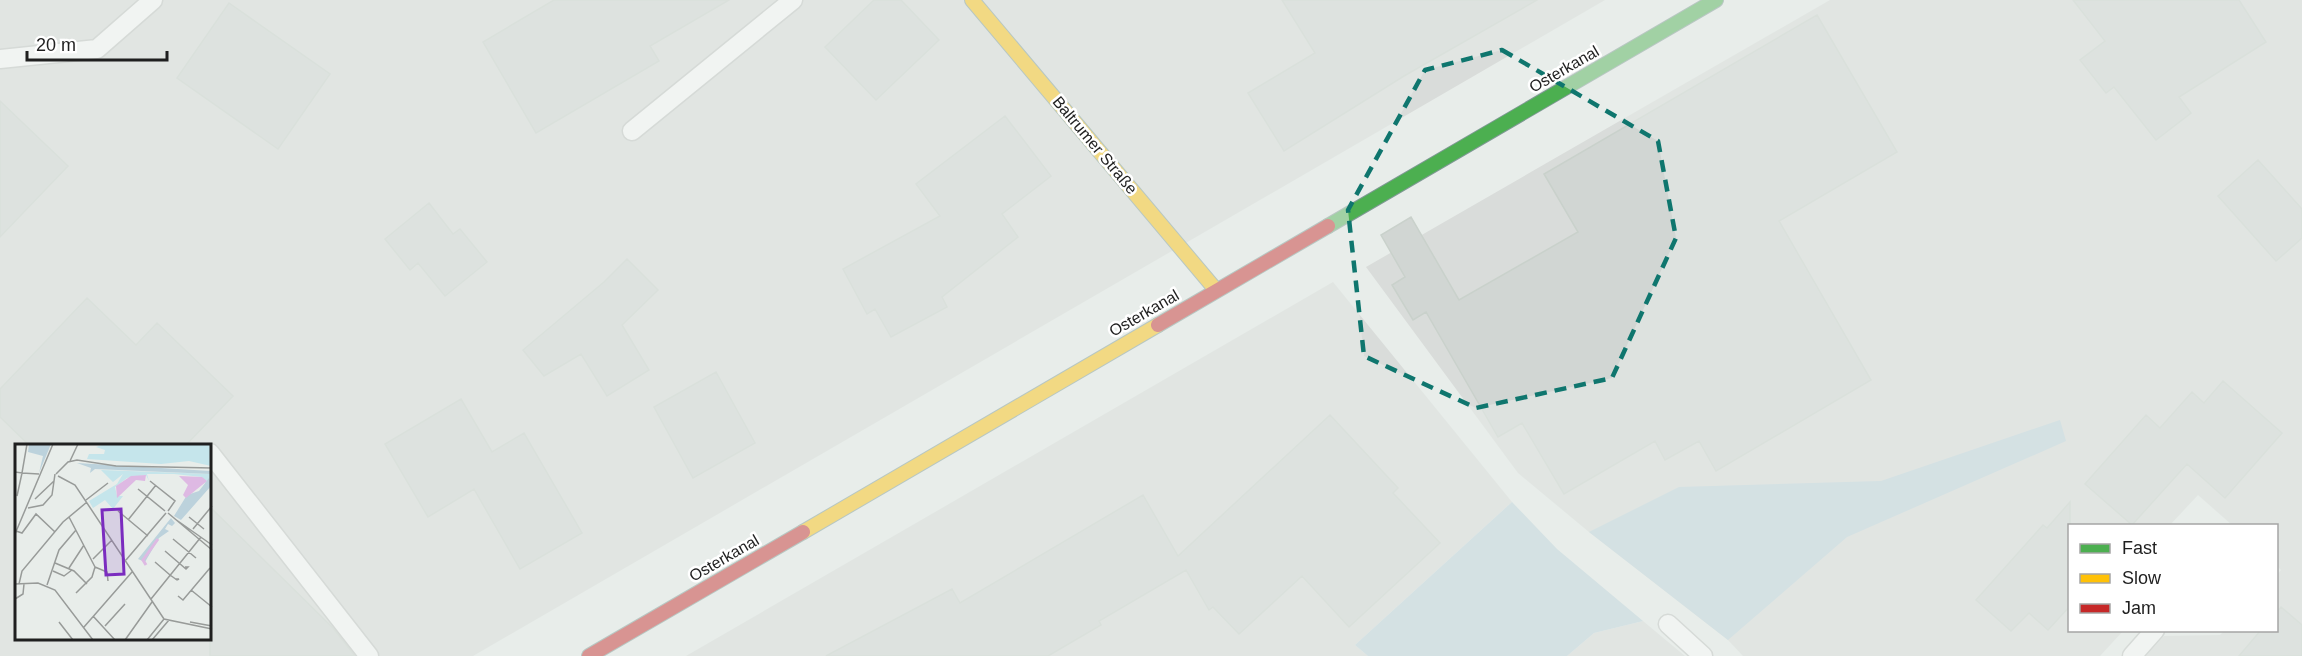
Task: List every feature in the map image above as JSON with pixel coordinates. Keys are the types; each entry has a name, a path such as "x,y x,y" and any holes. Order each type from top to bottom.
{"main road":[{"name":"Baltrumer Straße","path":"972,0 1216,290"},
{"name":"Osterkanal","path":"589,656 1716,0"}],"lane":[{"path":"0,59 97,49 153,0"},
{"path":"632,131 793,0"},
{"path":"212,456 369,656"},
{"path":"1668,624 1703,656"},
{"path":"2132,656 2153,632"}],"highlighted area":[{"path":"1502,50 1658,141 1676,238 1612,378 1476,408 1364,356 1348,210 1425,70"}],"shaded area":[{"path":"0,0 1605,0 473,656 0,656"},
{"path":"1830,0 2302,0 2302,656 2146,656 2164,636 2220,635 2223,632 2278,632 2278,574 2281,570 2278,567 2278,524 2231,524 2198,495 2171,524 2068,524 2068,632 2122,632 2100,656 1743,656 1728,640 1589,532 1518,473 1366,267"},
{"path":"1333,282 1512,502 1355,645 1368,656 686,656"},
{"path":"2060,420 2066,441 1847,537 1728,640 1589,532 1679,487 1881,481"},
{"path":"1512,502 1557,549 1643,621 1594,633 1567,656 1368,656 1355,645"},
{"path":"1643,621 1685,656 1567,656 1594,633"}],"building":[{"path":"554,0 729,0 650,46 659,61 536,133 483,42"},
{"path":"874,0 901,0 939,40 876,100 825,47"},
{"path":"1282,0 1537,0 1404,76 1284,151 1248,93 1315,53"},
{"path":"2073,0 2239,0 2266,42 2179,97 2191,113 2156,140 2114,87 2106,93 2080,60 2105,41"},
{"path":"229,3 330,74 278,149 177,78"},
{"path":"1817,15 1897,152 1779,221 1871,380 1716,471 1699,441 1665,460 1655,441 1564,494 1522,423 1498,437 1426,312 1413,320 1392,285 1405,277 1381,235 1411,217 1459,300 1578,232 1544,174"},
{"path":"0,101 68,166 0,237"},
{"path":"1005,116 1051,176 1002,214 1018,237 942,297 947,307 891,337 875,309 867,314 843,269 940,216 916,184"},
{"path":"2258,160 2302,209 2302,238 2276,261 2218,196"},
{"path":"429,203 453,234 460,229 487,262 445,296 418,263 410,270 385,239"},
{"path":"627,259 658,290 622,325 649,370 607,396 581,354 544,376 523,350 604,282"},
{"path":"87,298 136,345 157,323 233,396 187,444 28,444 0,417 0,389"},
{"path":"716,372 755,443 693,478 654,407"},
{"path":"2223,381 2282,433 2225,498 2187,464 2131,524 2085,484 2146,415 2160,428 2192,392 2204,403"},
{"path":"461,399 492,452 524,433 582,533 520,569 474,489 428,517 385,444"},
{"path":"1330,415 1398,488 1393,493 1440,543 1349,627 1302,576 1239,634 1213,607 1209,610 1186,570 1099,621 1101,625 1048,656 826,656 952,589 960,603 1143,495 1178,556"},
{"path":"2070,502 2068,608 2048,630 2029,613 2011,631 1976,600 2043,525 2047,528"},
{"path":"212,509 333,628 355,656 210,656"},
{"path":"2281,607 2302,625 2302,656 2239,656 2259,632 2278,632 2278,611"}],"traffic: fast":[{"path":"1328,226 1716,0"}],"traffic: slow":[{"path":"972,0 1216,290"},
{"path":"803,532 1158,325"}],"traffic: jam":[{"path":"1158,325 1328,226"},
{"path":"589,656 803,532"}]}
